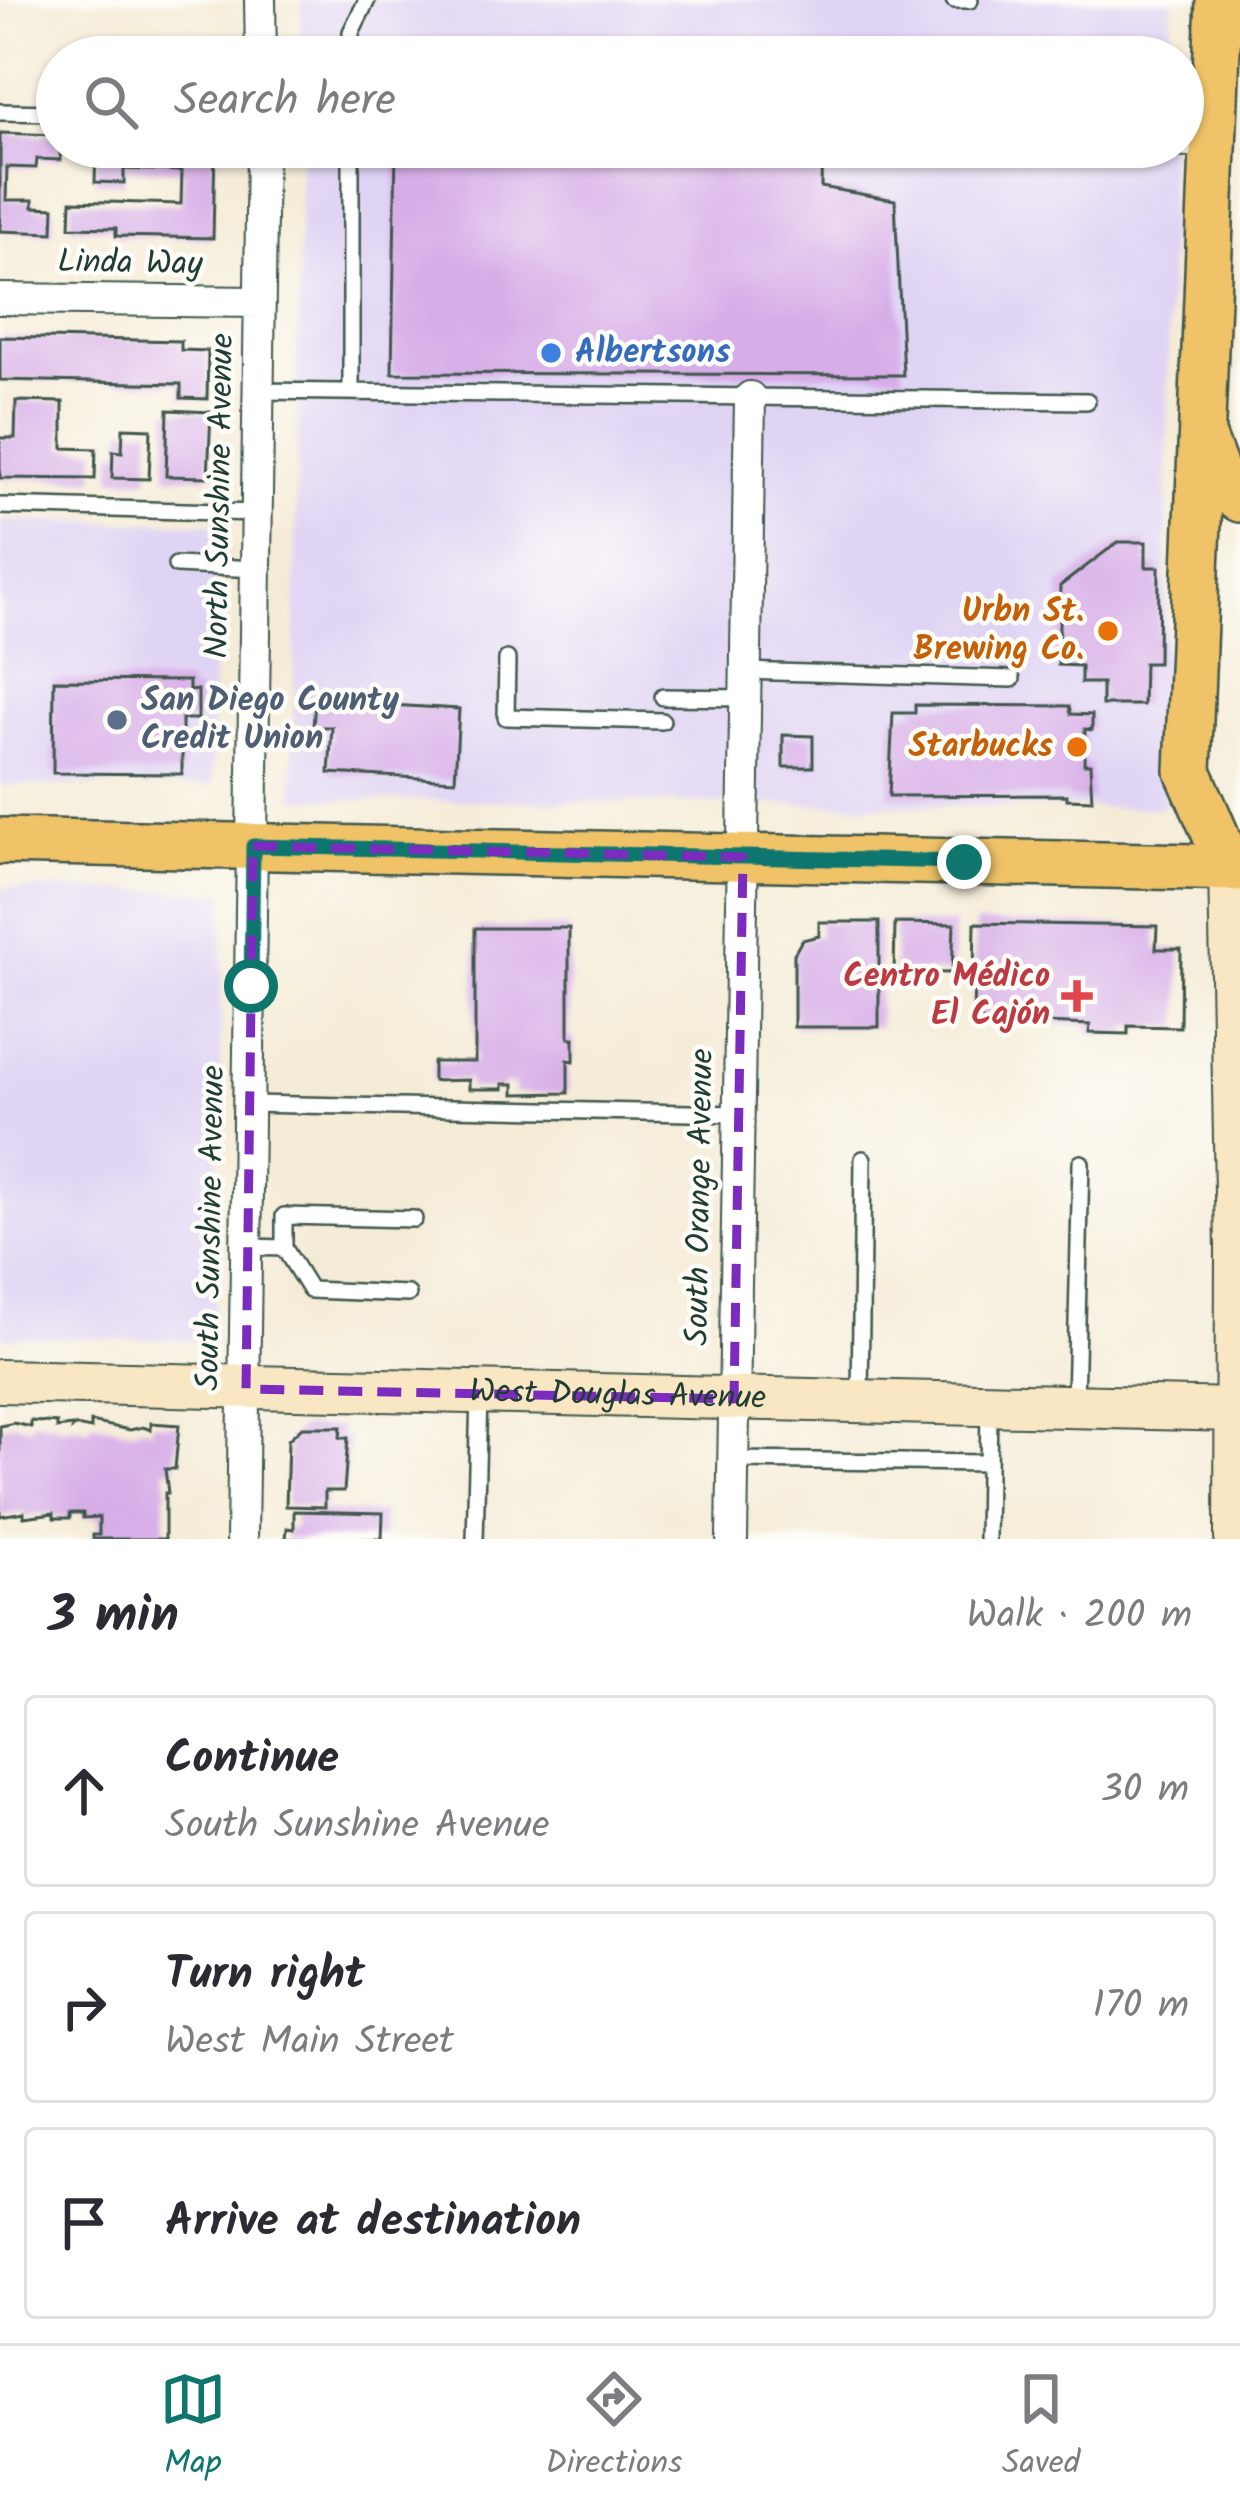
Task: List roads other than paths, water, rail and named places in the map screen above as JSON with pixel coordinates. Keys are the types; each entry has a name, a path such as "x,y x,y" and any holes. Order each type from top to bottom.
{"main road":[{"path":"1219,0 1225,150 1200,428 1188,771 1237,855"},
{"path":"1200,428 1221,484 1240,499"},
{"path":"0,841 743,857 1237,855"}],"street":[{"path":"260,0 261,36"},
{"name":"North Sunshine Avenue","path":"253,846 262,168"},
{"name":"Linda Way","path":"0,299 259,302"},
{"name":"South Orange Avenue","path":"732,1539 750,397"},
{"name":"South Sunshine Avenue","path":"242,1539 253,846"},
{"path":"1236,1539 1237,855"},
{"name":"West Douglas Avenue","path":"0,1381 1238,1410"}],"lane":[{"path":"351,36 367,0"},
{"path":"954,0 970,0"},
{"path":"0,112 36,113"},
{"path":"351,168 351,392"},
{"path":"259,391 1087,401"},
{"path":"0,506 258,513"},
{"path":"176,565 257,569"},
{"path":"507,658 506,717 662,721"},
{"path":"662,697 746,685 1012,679"},
{"path":"250,1104 739,1114"},
{"path":"860,1401 863,1159"},
{"path":"1075,1406 1081,1163"},
{"path":"408,1294 310,1290 284,1248 284,1216 414,1219"},
{"path":"248,1247 284,1248"},
{"path":"475,1539 479,1393"},
{"path":"987,1539 989,1403"},
{"path":"733,1460 988,1463"}],"place":[{"name":"Albertsons","path":"551,353"},
{"name":"Urbn St. Brewing Co.","path":"1108,631"},
{"name":"San Diego County Credit Union","path":"117,720"},
{"name":"Starbucks","path":"1077,747"},
{"name":"Centro Médico El Cajón","path":"1077,996"}]}
